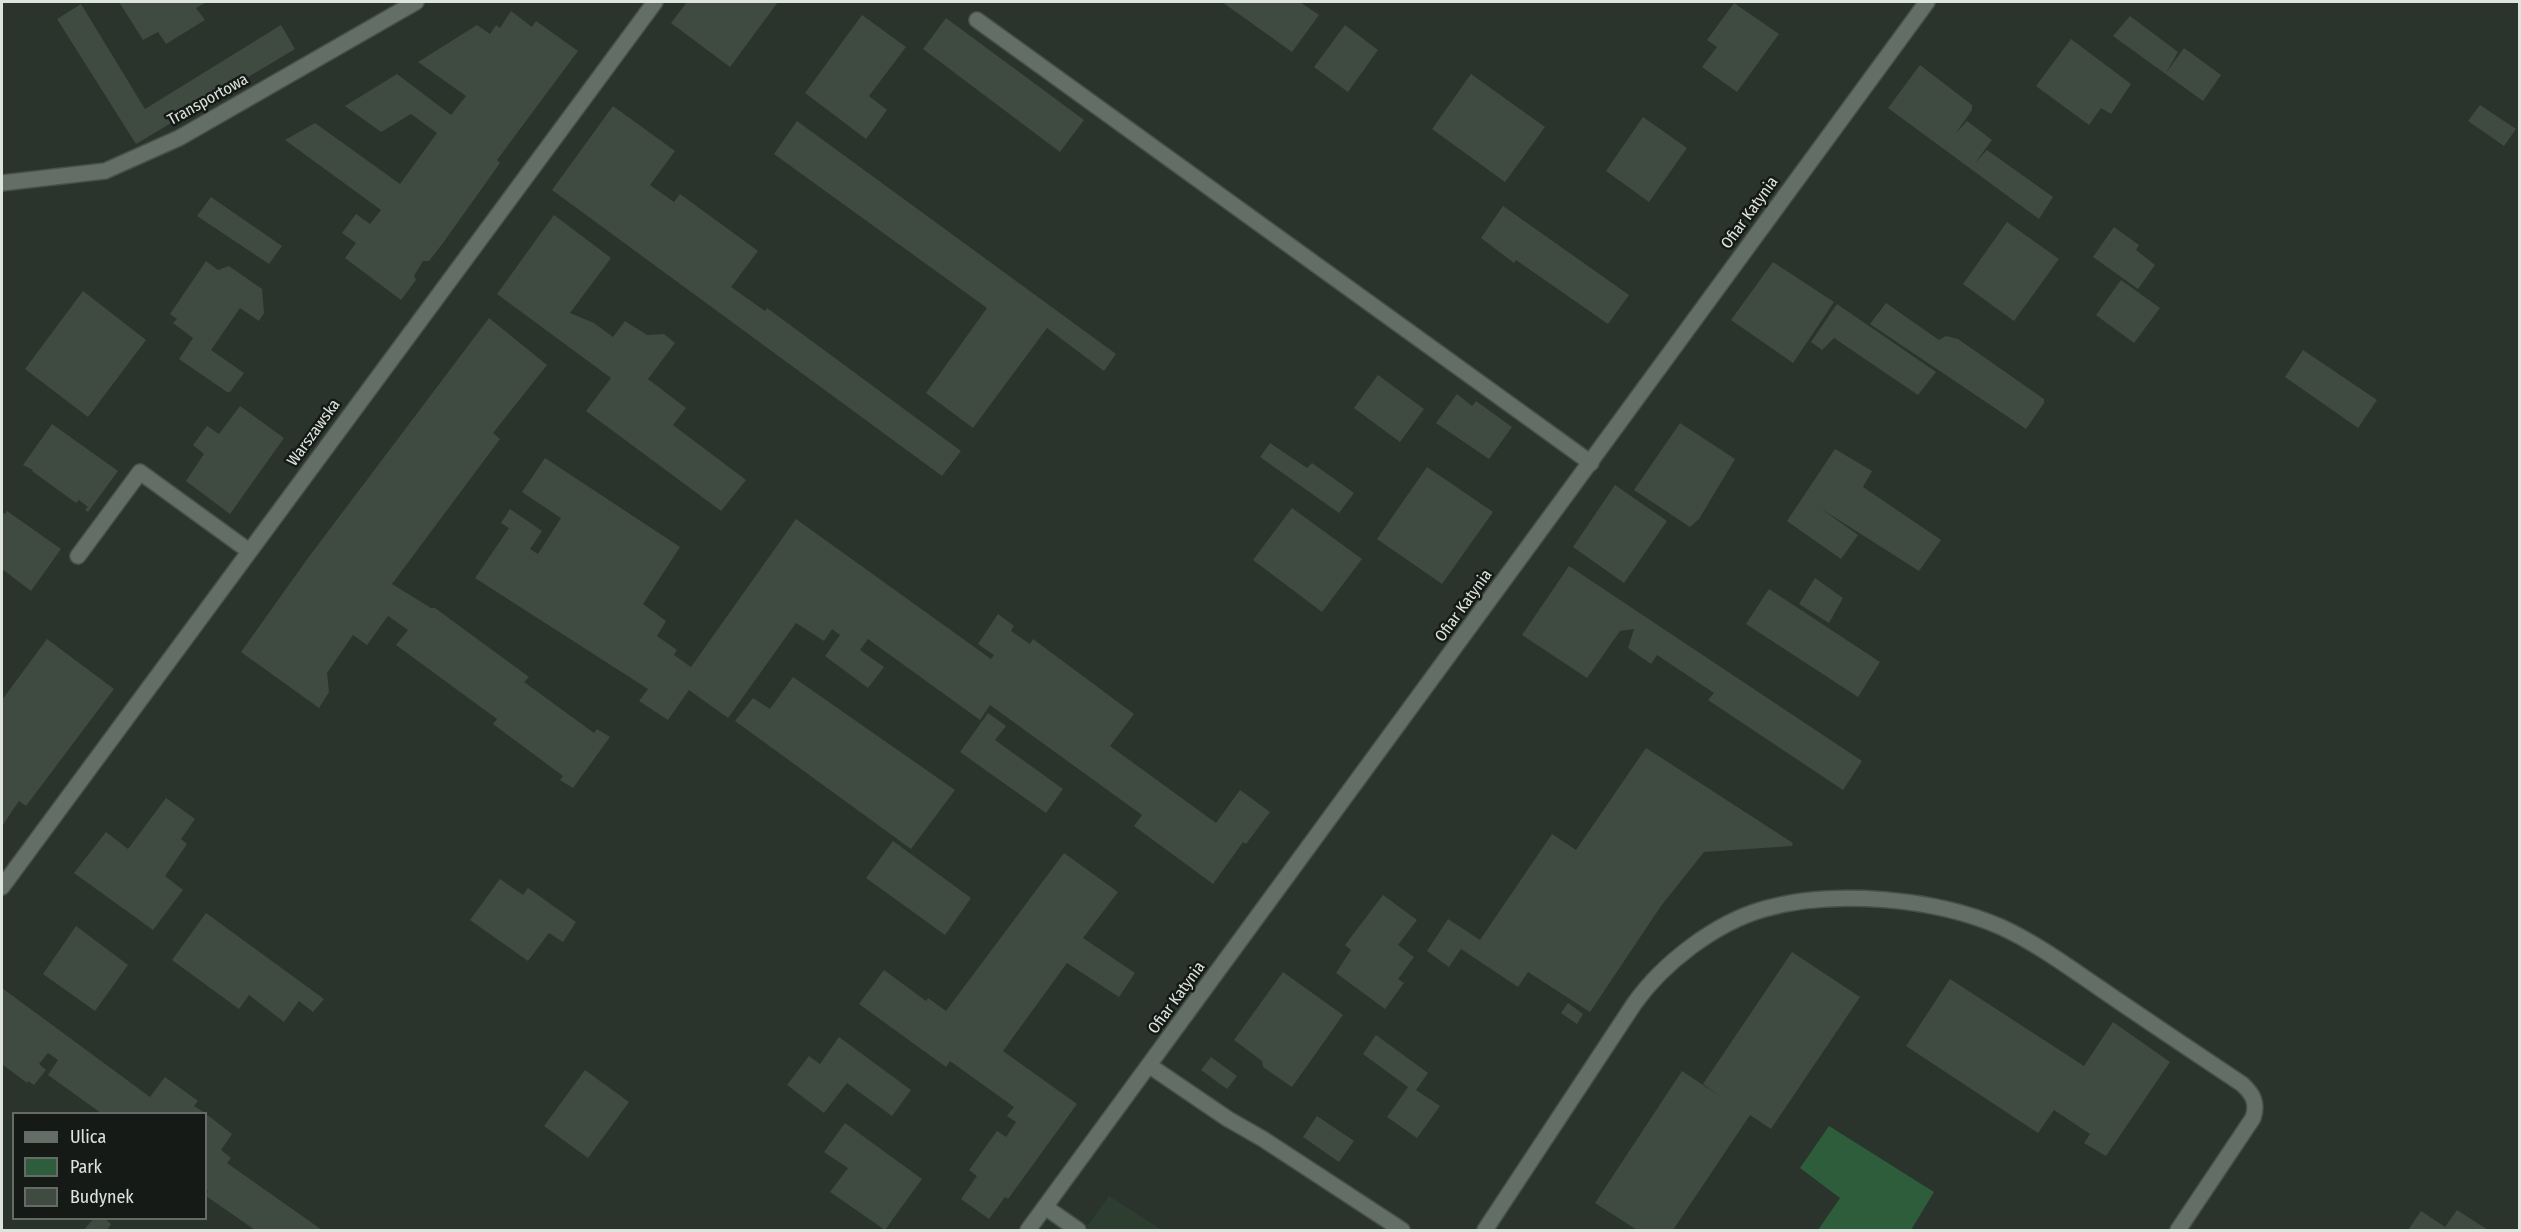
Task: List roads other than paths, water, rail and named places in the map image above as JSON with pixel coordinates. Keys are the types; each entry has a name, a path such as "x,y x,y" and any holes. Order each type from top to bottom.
{"street":[{"name":"Transportowa","path":"2,183 105,171 179,138 416,2"},
{"name":"Warszawska","path":"2,887 655,2"},
{"name":"Ofiar Katynia","path":"1028,1230 1927,2"},
{"path":"977,21 1591,463"},
{"path":"78,556 140,472 249,551"},
{"path":"1485,1230 1634,1004 1661,971 1719,930 1763,909 1820,900 1851,899 1898,902 1946,910 1970,916 2014,933 2242,1084 2249,1091 2256,1109 2253,1118 2178,1230"},
{"path":"1150,1066 1228,1119 1263,1139 1402,1230"},
{"path":"1045,1207 1078,1230"}]}
